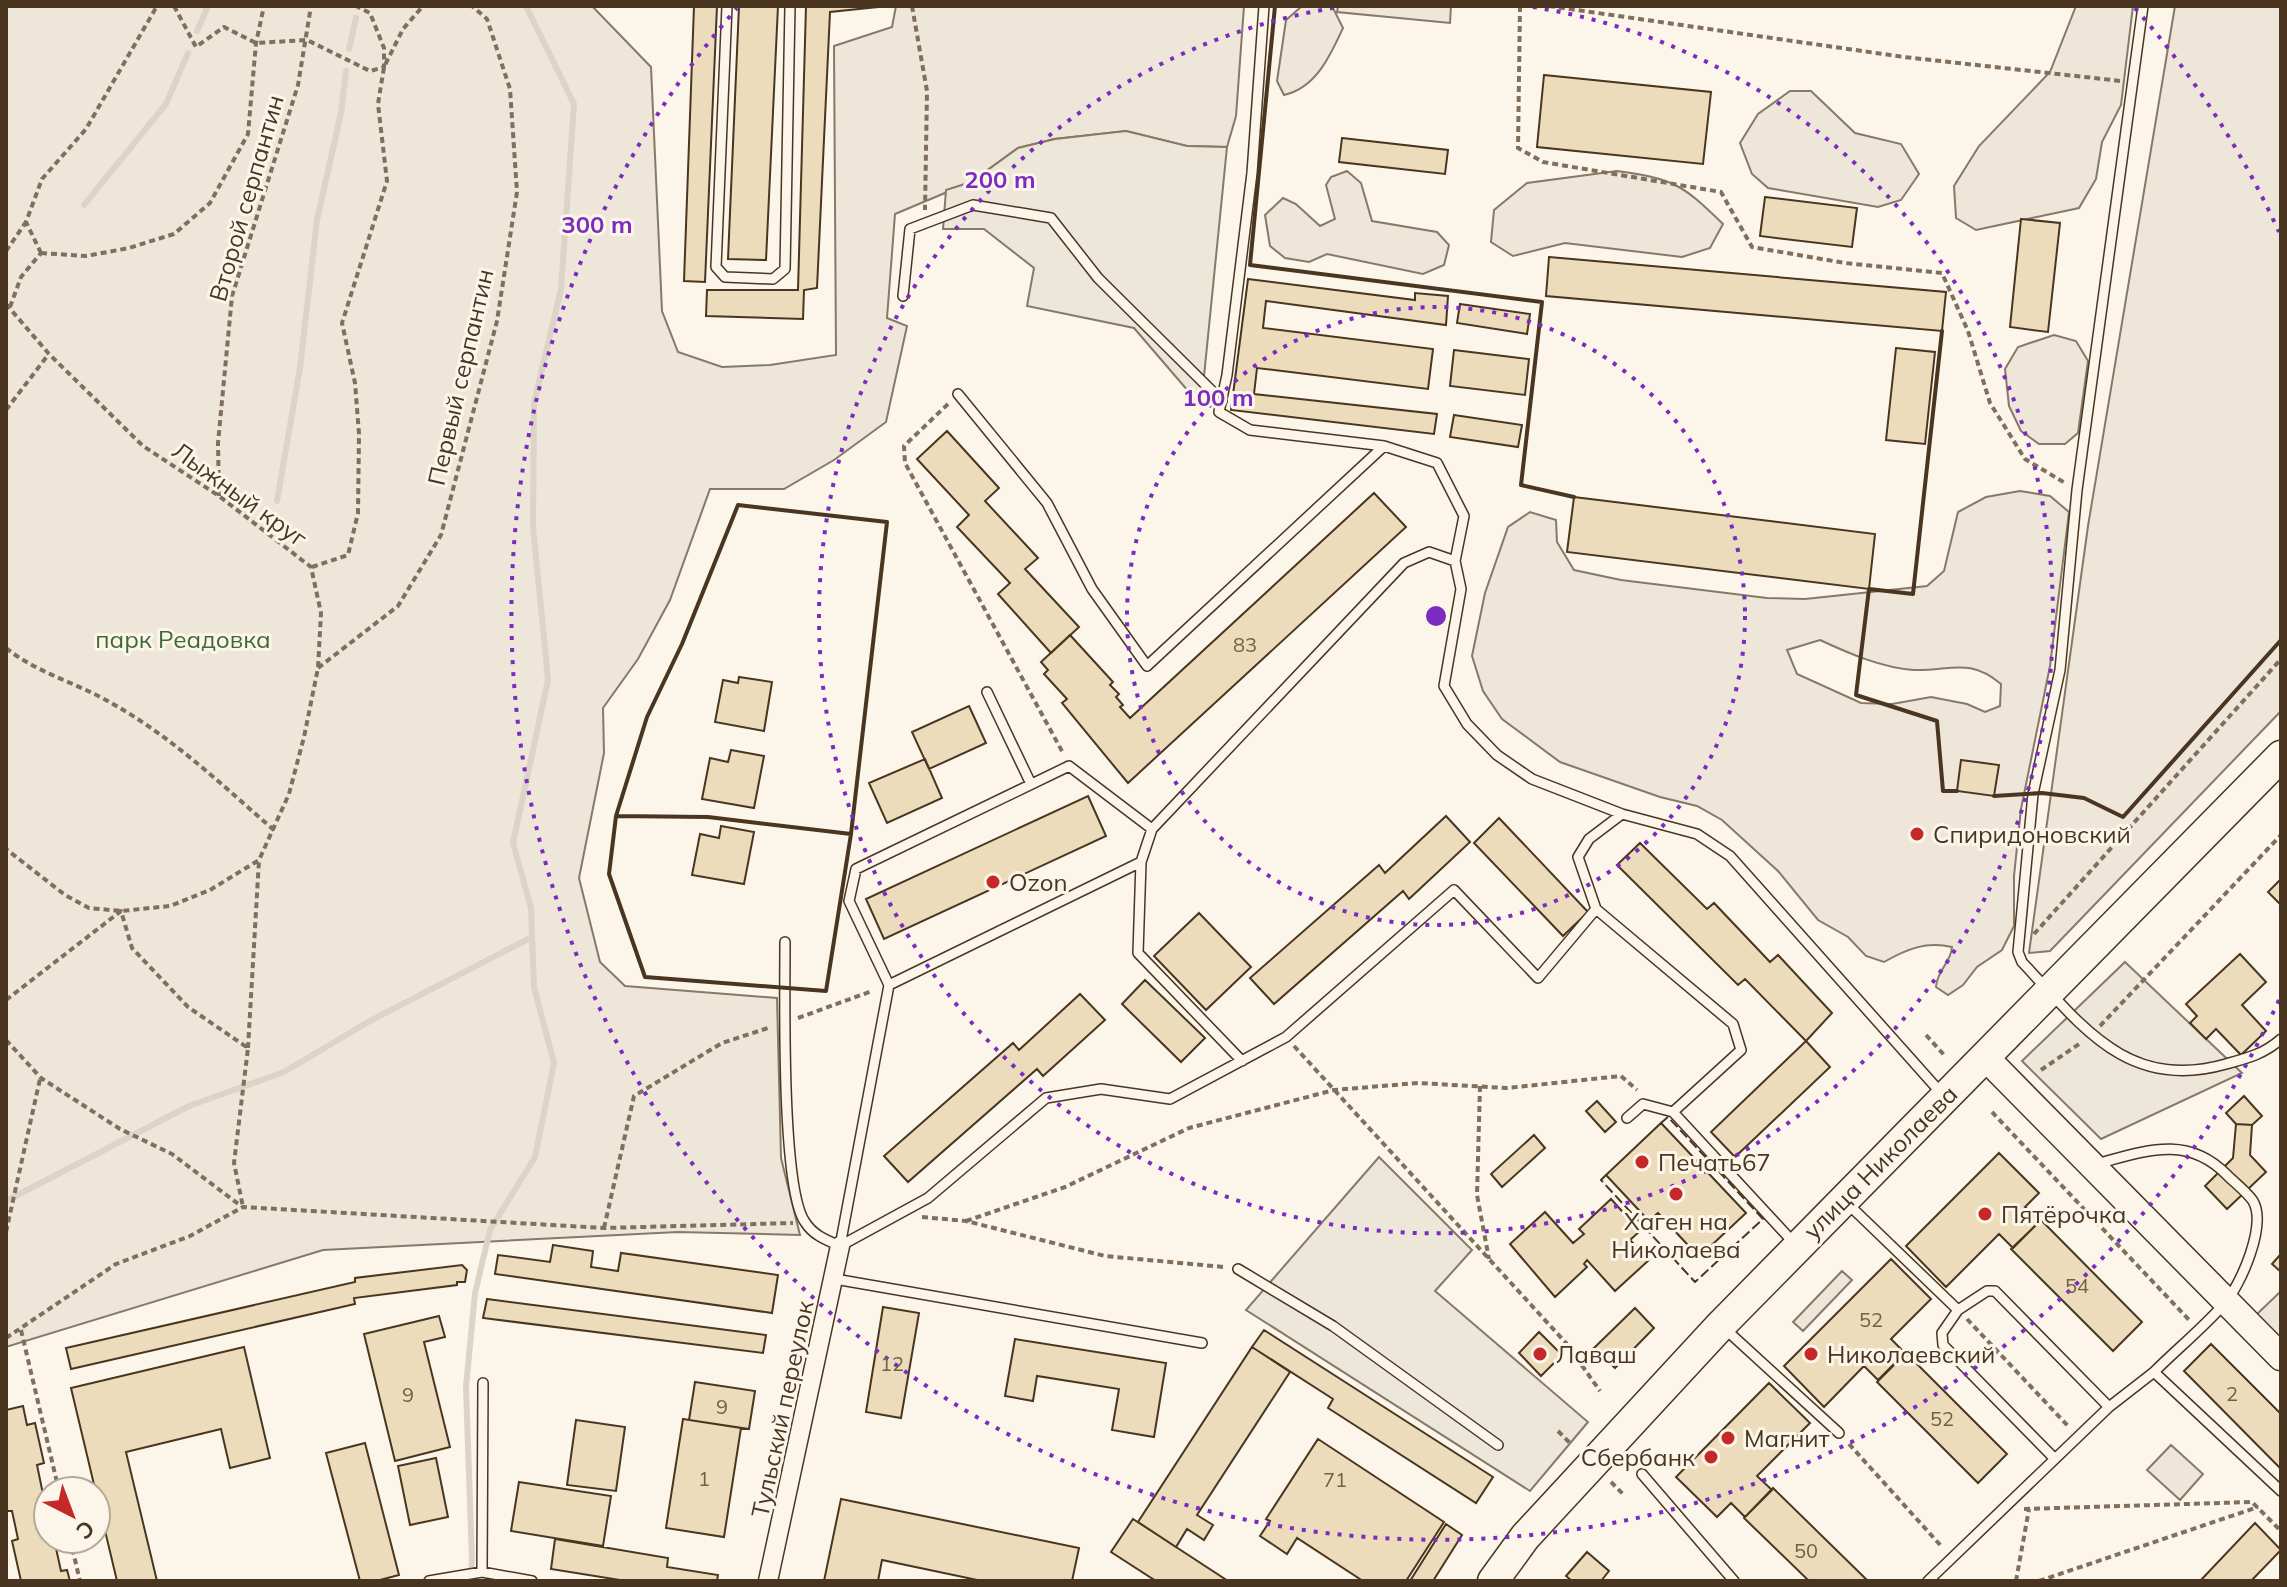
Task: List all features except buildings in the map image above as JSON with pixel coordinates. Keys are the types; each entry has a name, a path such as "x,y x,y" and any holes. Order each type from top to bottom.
{"main road":[{"name":"улица Николаева","path":"1493,1581 1525,1537 1796,1245 2281,756"}],"street":[{"path":"1985,1057 2281,1357"},
{"name":"Тульский переулок","path":"768,1581 840,1246"}],"lane":[{"path":"727,6 716,267 725,277 773,279 785,269 790,6"},
{"path":"1264,6 1252,173 1219,412 1250,430 1384,446 1437,463 1464,516 1455,561 1461,589 1444,686 1467,724 1497,755 1532,779 1622,814 1697,834 1730,856 1944,1096"},
{"path":"2143,6 2077,490 2060,670 2033,794 2018,952 2022,962 2091,1035 2111,1049 2159,1071 2202,1071 2264,1053 2281,1039"},
{"path":"903,296 910,229 973,205 1051,218 1098,278 1222,401"},
{"path":"958,394 1047,503 1092,589 1147,666 1384,446"},
{"path":"1242,1061 1138,953 1141,862 1152,829 1404,563 1429,552 1455,561"},
{"path":"987,692 1031,784"},
{"path":"840,1246 889,985 849,901 856,869 1069,766 1152,829"},
{"path":"1622,814 1589,839 1578,857 1596,909 1733,1024 1741,1050 1673,1112"},
{"path":"889,985 1141,862"},
{"path":"840,1246 928,1198 1046,1098 1101,1089 1170,1099 1286,1037 1454,890 1538,978 1596,909"},
{"path":"785,942 787,1106 796,1195 803,1221 819,1237 840,1246"},
{"path":"1627,1118 1643,1104 1673,1112 1796,1245"},
{"path":"1928,1581 2078,1436 2154,1372 2226,1302 2254,1247 2258,1218 2253,1202 2211,1158 2156,1148 2093,1165"},
{"path":"1842,1199 1958,1310"},
{"path":"1238,1269 1333,1326 1498,1445"},
{"path":"835,1279 1202,1343"},
{"path":"2055,1459 1943,1345 1942,1333 1958,1310 1987,1291 1995,1291 2109,1407"},
{"path":"1721,1325 1839,1433"},
{"path":"2154,1372 2281,1491"},
{"path":"482,1572 483,1383"},
{"path":"1642,1474 1734,1581"},
{"path":"429,1581 482,1572 532,1581"}],"path":[{"path":"6,251 26,222 42,179 86,129 157,6"},
{"path":"174,6 196,47 224,27 256,43 307,40 370,71 384,67 403,29 423,6"},
{"name":"Второй серпантин","path":"41,253 86,256 129,248 174,234 210,203 248,134 256,43 264,6"},
{"name":"Второй серпантин","path":"219,496 218,443 232,296 278,157 307,40 311,6"},
{"path":"311,567 348,555 358,513 359,434 355,383 342,323 387,181 378,104 384,48 370,13 356,6"},
{"name":"Первый серпантин","path":"318,668 398,606 441,535 497,321 517,192 510,89 487,19 472,6"},
{"path":"912,6 927,91 925,223"},
{"path":"1520,6 1518,148 1543,162 1721,192 1752,247 1845,263 1942,273 1968,331 1990,403 2025,459 2077,490"},
{"path":"1549,6 1904,57 2133,81"},
{"path":"8,305 21,277 41,253 26,222"},
{"name":"Лыжный круг","path":"6,849 65,895 89,908 121,911 170,906 210,890 259,860 275,831 289,794 318,668 321,613 311,567 219,496 143,446 49,354 8,305"},
{"path":"6,410 49,354"},
{"path":"958,394 904,446 905,463 1069,766"},
{"path":"6,648 26,665 104,699 177,746 275,831"},
{"path":"2018,952 2281,659"},
{"path":"2041,1070 2091,1035 2281,835"},
{"path":"243,1207 234,1163 248,1048 259,860"},
{"path":"6,1000 121,911 132,948 188,1007 248,1048"},
{"path":"604,1228 634,1096 722,1043 889,985"},
{"path":"1926,1035 1945,1056"},
{"path":"1286,1037 1566,1343 1600,1391"},
{"path":"6,1040 41,1078 120,1129 172,1154 243,1207"},
{"path":"966,1221 1065,1187 1189,1128 1334,1090 1418,1083 1507,1088 1621,1076 1655,1106"},
{"path":"6,1232 41,1078"},
{"path":"1480,1086 1477,1195 1489,1260"},
{"path":"1992,1112 2197,1328"},
{"path":"6,1338 116,1264 190,1236 243,1207 604,1228 803,1221"},
{"path":"895,1215 966,1221 1105,1256 1238,1269"},
{"path":"1958,1310 2078,1436"},
{"path":"21,1330 55,1475"},
{"path":"1558,1431 1570,1443"},
{"path":"1839,1433 1952,1558"},
{"path":"1611,1482 1624,1495"},
{"path":"2016,1581 2030,1508 2023,1490"},
{"path":"2003,1509 2252,1502 2281,1531"},
{"path":"2039,1581 2258,1507"},
{"path":"74,1555 80,1581"}],"green space":[{"name":"парк Реадовка","path":"6,6 592,6 651,67 662,311 678,352 722,367 770,365 836,355 834,46 892,27 896,6 1244,6 1236,116 1227,147 1187,146 1126,131 1054,139 1018,148 971,182 895,214 887,318 907,326 886,422 834,460 784,489 710,489 670,600 638,659 603,708 604,753 579,878 600,962 625,986 777,998 781,1158 800,1235 678,1232 323,1250 6,1347"},
{"path":"1302,6 1332,6 1343,28 1321,69 1305,86 1284,95 1277,81 1286,20"},
{"path":"1338,6 1451,6 1450,23 1337,12"},
{"path":"2076,6 2133,6 2121,105 2102,142 2096,179 2079,208 1976,230 1956,218 1954,186 1979,146 2050,72"},
{"path":"2175,6 2281,6 2281,711 2050,951 2029,953 2088,526"},
{"path":"1790,91 1811,91 1855,133 1901,144 1919,174 1901,200 1878,207 1768,188 1752,174 1740,143 1758,114"},
{"path":"1347,171 1361,183 1372,221 1437,232 1449,245 1444,265 1423,274 1327,254 1309,262 1285,258 1270,246 1265,215 1283,198 1296,204 1320,226 1335,219 1326,185 1331,177"},
{"path":"1617,171 1665,181 1697,200 1723,224 1710,248 1682,257 1565,243 1513,256 1491,242 1494,210 1527,183"},
{"path":"2054,335 2076,341 2088,361 2078,433 2065,444 2039,444 2021,431 2009,406 2005,369 2018,347"},
{"path":"2020,491 2050,496 2069,512 2050,666 2021,809 2014,876 2014,926 2002,950 1977,967 1963,985 1948,995 1936,987 1952,947 1917,947 1884,962 1866,956 1848,937 1818,920 1778,871 1722,820 1697,806 1660,797 1560,762 1502,719 1483,691 1472,656 1485,593 1508,527 1530,512 1556,520 1557,542 1574,570 1621,580 1767,598 1805,599 1927,586 1944,571 1958,512 1986,497","holes":["1820,640 1866,659 1902,669 1959,667 1979,671 2001,684 2000,706 1985,712 1967,704 1931,697 1892,704 1861,703 1797,674 1787,650"]},
{"path":"1842,1271 1852,1280 1803,1331 1793,1322"},
{"path":"2281,1291 2281,1341 2255,1316"},
{"path":"2171,1445 2203,1474 2180,1500 2147,1470"}],"shaded area":[{"path":"1126,131 1187,146 1227,147 1201,406 1134,328 1027,306 1034,268 984,229 943,229 946,190 971,182 1018,148 1055,139"},
{"path":"2125,962 2242,1073 2101,1139 2022,1061"},
{"path":"1379,1157 1472,1250 1435,1291 1588,1422 1530,1491 1246,1310"}],"waterway":[{"path":"197,31 208,6"},
{"path":"470,1581 472,1560 466,1387 475,1293 490,1230 535,1157 554,1063 534,987 531,908 513,843 548,680 533,527 534,403 561,289 574,104 526,6"},
{"path":"349,49 356,18"},
{"path":"84,205 166,104 188,53"},
{"path":"277,501 300,368 317,220 341,113 346,71"},
{"path":"6,1201 189,1106 284,1072 368,1022 532,937"}],"fence":[{"path":"1606,1175 1601,1180 1695,1282 1763,1219 1668,1117 1661,1123"}],"wall":[{"path":"1275,6 1250,265 1542,302 1521,485 1574,497"},
{"path":"1942,331 1913,594 1869,589 1856,695 1937,721 1943,791 1957,791"},
{"path":"616,816 647,717 682,644 738,505 887,522 851,834 826,991 645,977 609,874 616,816 708,817 851,834"},
{"path":"1994,796 2042,793 2084,798 2123,817 2281,640"}],"place":[{"name":"Спиридоновский","path":"1917,834"},
{"name":"Ozon","path":"993,882"},
{"name":"Печать67","path":"1642,1162"},
{"name":"Хаген на Николаева","path":"1676,1194"},
{"name":"Пятёрочка","path":"1985,1214"},
{"name":"Лаваш","path":"1540,1354"},
{"name":"Николаевский","path":"1811,1354"},
{"name":"Магнит","path":"1728,1438"},
{"name":"Сбербанк","path":"1711,1457"}]}
